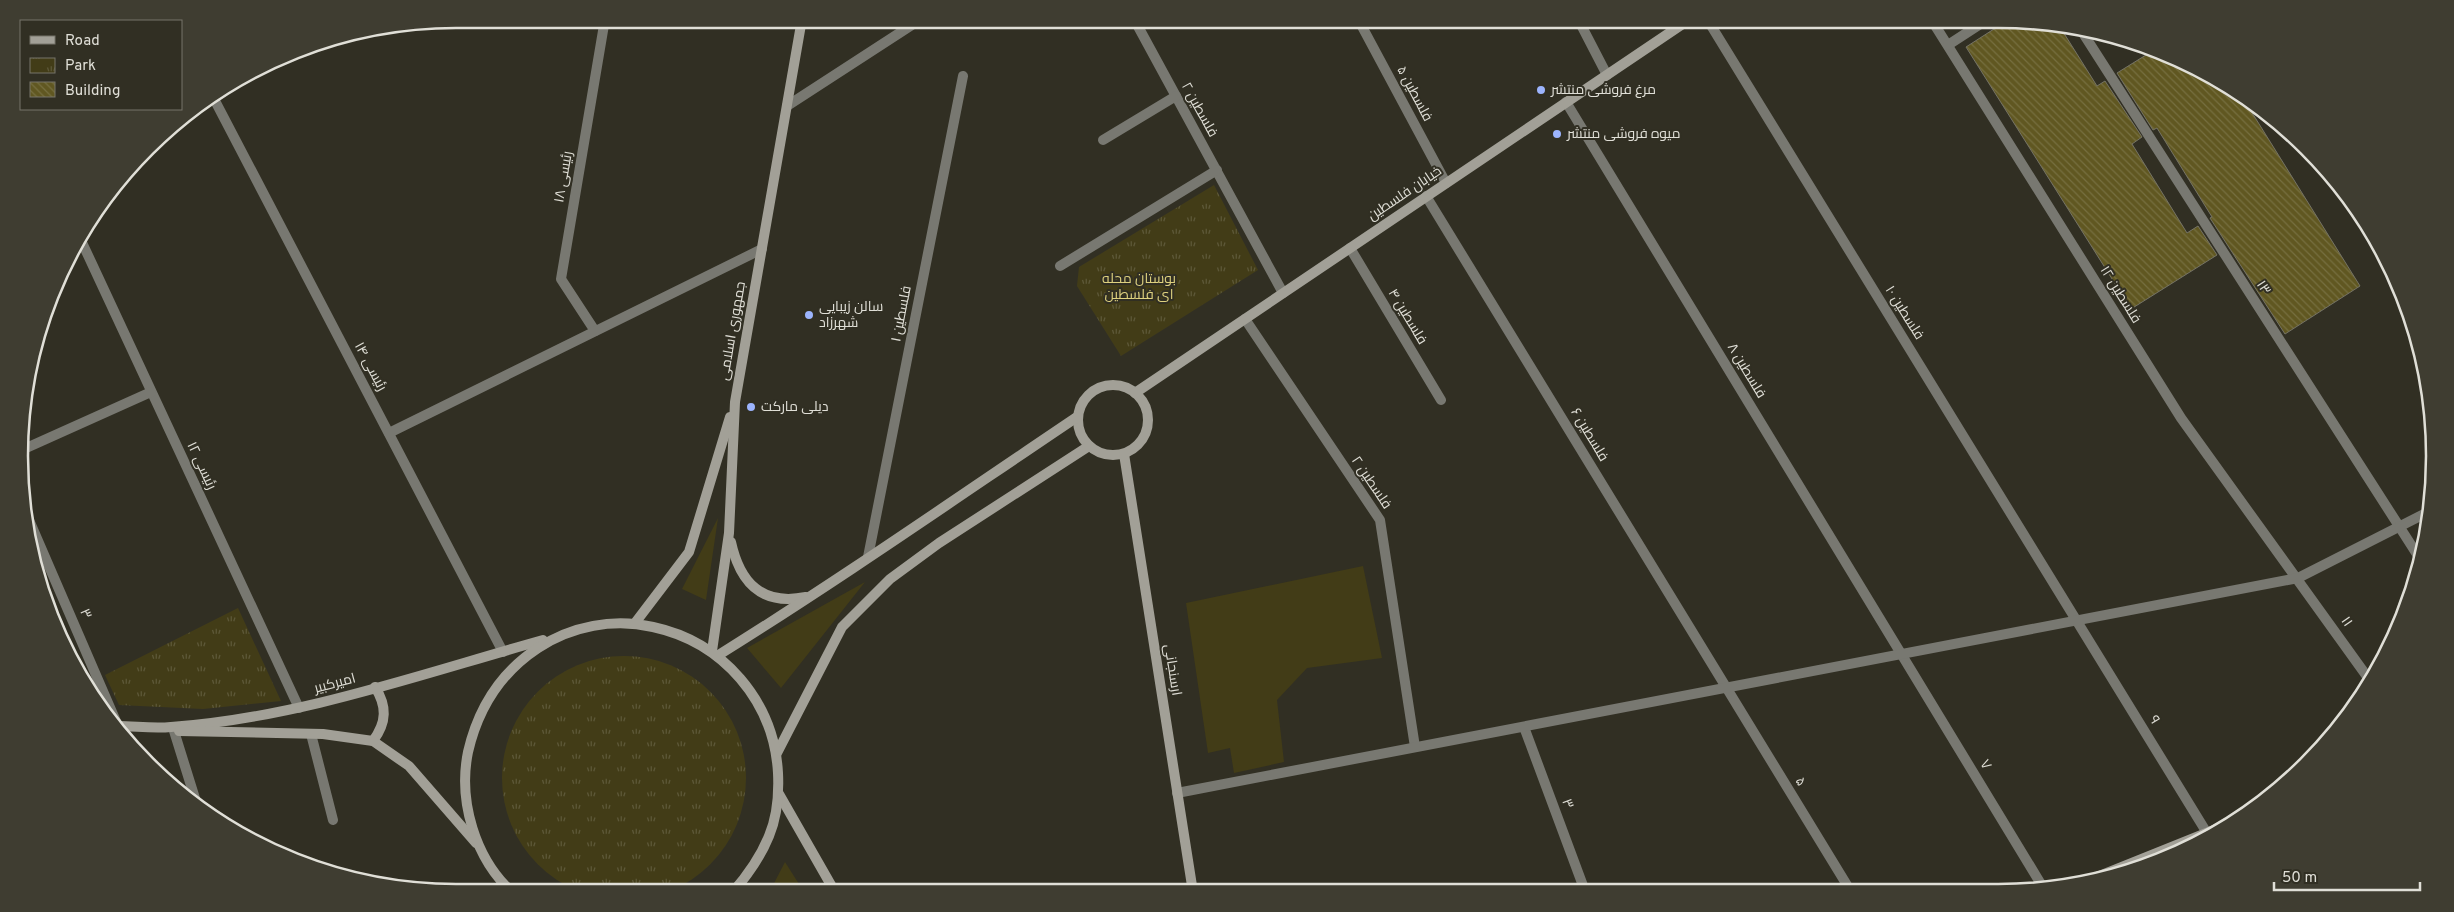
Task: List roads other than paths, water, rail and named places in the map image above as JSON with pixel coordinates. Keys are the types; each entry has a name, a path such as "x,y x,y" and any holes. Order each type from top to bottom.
{"street":[{"name":"رئیسی ۱۸","path":"595,332 560,279 603,28"},
{"name":"جمهوری اسلامی","path":"714,653 729,534 735,402 800,28"},
{"path":"787,106 907,28"},
{"name":"فلسطین ۲","path":"1139,28 1284,293"},
{"name":"فلسطین ۵","path":"1363,28 1446,183"},
{"path":"1583,28 1607,74"},
{"name":"خیابان فلسطین","path":"1135,393 1676,28"},
{"name":"فلسطین ۱۰","path":"1713,28 2077,621"},
{"name":"فلسطین ۱۲","path":"1937,28 2181,418 2298,578"},
{"path":"1948,45 1974,28"},
{"name":"۱۳","path":"2085,37 2415,552"},
{"name":"فلسطین ۱","path":"868,557 964,76"},
{"path":"1103,140 1176,96"},
{"name":"رئیسی ۱۴","path":"216,102 503,652"},
{"name":"فلسطین ۸","path":"1566,102 1903,654"},
{"path":"1060,266 1217,170"},
{"name":"فلسطین ۶","path":"1426,196 1728,688"},
{"name":"رئیسی ۱۲","path":"83,245 299,708"},
{"name":"فلسطین ۴","path":"1350,248 1441,400"},
{"path":"389,433 762,249"},
{"name":"فلسطین ۲","path":"1245,319 1380,520 1415,748"},
{"path":"1106,385 1122,386 1135,393 1144,404 1148,419 1145,434 1137,446 1124,454 1112,456 1100,453 1089,446 1082,438 1078,417 1082,402 1092,391 1106,385"},
{"path":"28,447 151,392"},
{"path":"635,623 689,552 735,402"},
{"path":"714,653 814,595 1078,417"},
{"path":"740,884 751,871 770,835 779,794 777,753 842,627 890,579 939,543 1089,446"},
{"name":"ارسنجانی","path":"1124,454 1192,884"},
{"path":"1177,793 2298,578 2422,515"},
{"name":"۳","path":"35,533 111,710"},
{"path":"729,534 739,570 759,593 788,601 814,595"},
{"name":"۱۱","path":"2298,578 2366,675"},
{"name":"۹","path":"2077,621 2205,831"},
{"name":"امیرکبیر","path":"124,726 172,729 299,708 594,625 635,623 675,632 714,653 742,679 764,714 777,753"},
{"path":"480,848 467,808 465,767 474,727 493,690 509,672 520,660 555,637"},
{"name":"۷","path":"1903,654 2040,883"},
{"path":"373,740 384,720 381,697 375,687"},
{"name":"۵","path":"1728,688 1846,884"},
{"name":"۳","path":"1524,727 1582,884"},
{"path":"194,795 172,729 310,734 373,740 409,766 480,848 502,883"},
{"path":"310,734 333,820"},
{"path":"779,794 830,884"},
{"path":"2130,864 2178,844"}],"place":[{"name":"مرغ فروشی منتشر","path":"1541,90"},
{"name":"میوه فروشی منتشر","path":"1557,134"},
{"name":"سالن زیبایی شهرزاد","path":"809,315"},
{"name":"دیلی مارکت","path":"751,407"}],"park label":[{"name":"بوستان محله ای فلسطین","path":"1139,288"}]}
